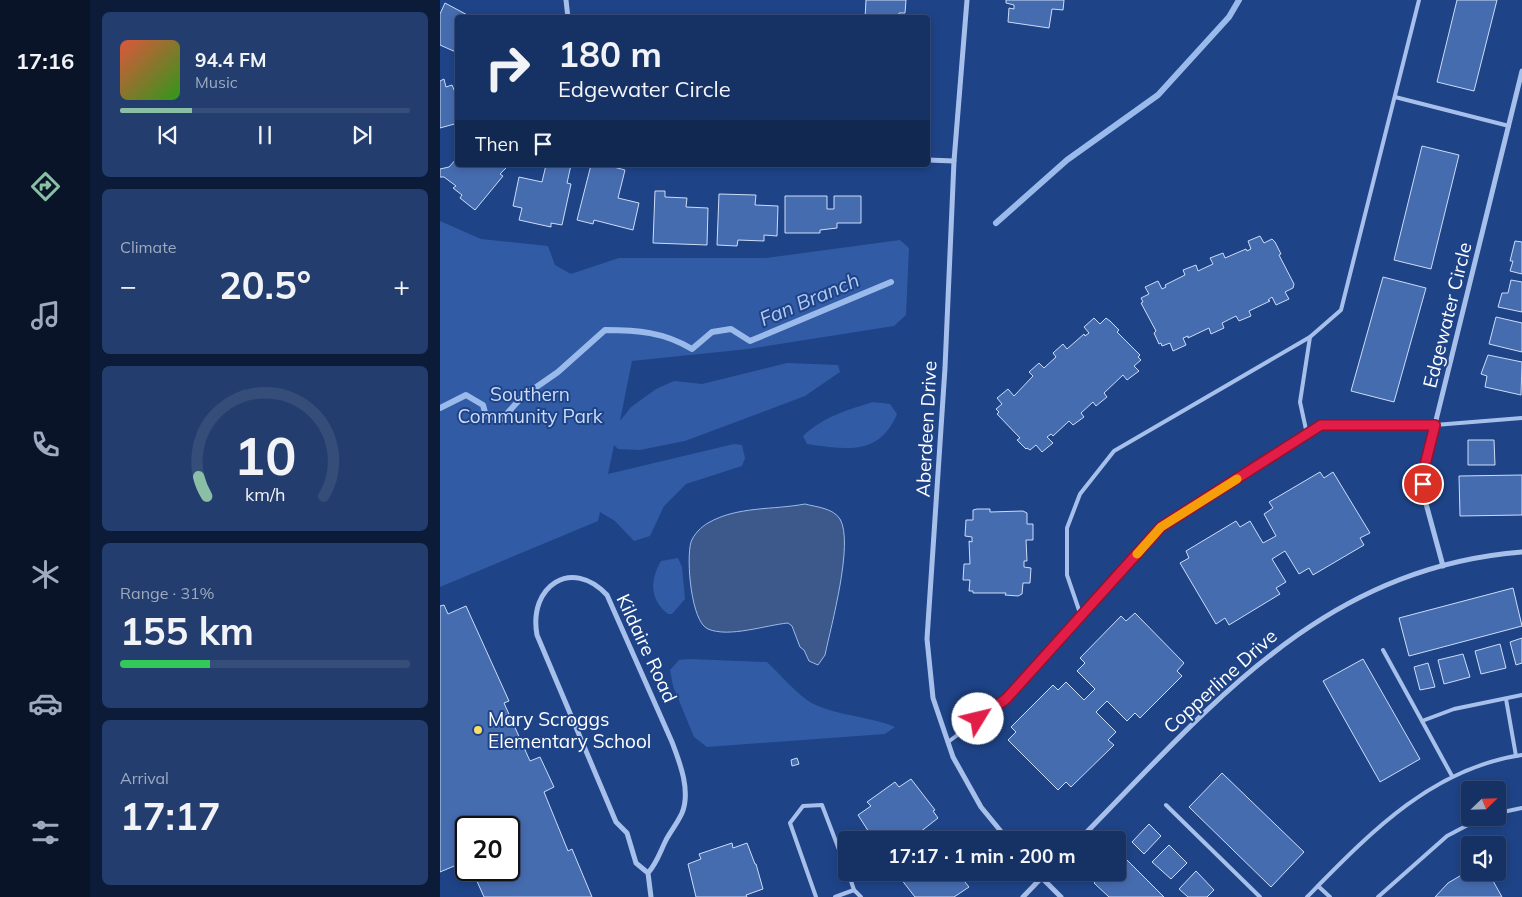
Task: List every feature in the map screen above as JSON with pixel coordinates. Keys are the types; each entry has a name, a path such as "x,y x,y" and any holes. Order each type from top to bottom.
{"street":[{"path":"566,0 568,15"},
{"name":"Aberdeen Drive","path":"967,0 954,161 945,368 928,639 934,698 948,742 967,785 981,807 1001,831"},
{"name":"Edgewater Circle","path":"1443,566 1425,500 1424,469 1522,71"},
{"path":"930,160 954,161"},
{"name":"Copperline Drive","path":"1088,831 1217,699 1294,635 1372,590 1443,566 1477,558 1522,552"},
{"name":"Kildaire Road","path":"562,580 588,580 598,584 607,595 672,742 681,767 685,799 682,812 662,848 658,862 648,873 636,863 627,832 616,822 537,635 534,621 538,601 544,591 562,580"},
{"path":"648,873 651,897"},
{"path":"1023,897 1038,881"},
{"path":"1044,881 1061,897"}],"lane":[{"path":"1081,616 1068,575 1067,528 1080,494 1114,452 1310,337 1341,310 1419,0"},
{"path":"1395,97 1509,126"},
{"path":"1307,434 1300,402 1310,337"},
{"path":"948,742 1006,699 1161,527 1321,425 1435,425 1522,418"},
{"path":"1383,650 1452,776"},
{"path":"1422,721 1454,709 1522,695"},
{"path":"1506,699 1516,756"},
{"path":"1307,897 1381,824 1420,794 1452,776 1488,762 1522,755"},
{"path":"816,897 790,823 803,806 822,804 838,847"},
{"path":"1166,805 1260,897"},
{"path":"1506,811 1522,808"},
{"path":"1378,897 1447,836 1465,826"},
{"path":"851,881 854,890 861,897"},
{"path":"1318,886 1330,897"},
{"path":"835,897 854,890"}],"green space":[{"name":"Southern Community Park","path":"440,221 481,239 548,246 555,265 571,274 619,258 766,258 900,240 909,248 906,315 894,326 748,349 632,361 620,421 631,407 656,389 674,381 702,384 787,363 838,365 840,372 805,396 685,441 640,450 618,449 614,445 608,474 734,444 742,445 745,458 742,466 686,484 664,506 650,536 634,541 615,521 600,512 598,521 440,587"},
{"path":"873,402 890,404 897,414 890,428 881,438 871,444 847,448 807,444 803,436 811,429 845,411"},
{"path":"678,558 682,567 685,599 672,614 668,614 657,602 653,582 661,561"},
{"path":"679,660 767,662 796,691 816,705 895,727 885,734 707,747 694,737 673,686 670,670"}],"shaded area":[{"path":"805,504 833,512 840,519 844,531 843,565 836,606 825,655 818,665 809,661 804,650 800,647 792,626 788,623 737,632 708,629 702,624 697,615 691,589 689,562 691,542 698,531 708,523 743,511"}],"building":[{"path":"866,0 906,0 905,13 899,13 899,15 865,15"},
{"path":"1006,0 1064,0 1063,10 1052,9 1049,28 1008,22 1009,8 1014,9 1014,5 1006,3"},
{"path":"1457,0 1497,0 1474,91 1437,82"},
{"path":"445,3 467,15 455,15 455,52 440,45 440,14"},
{"path":"444,79 446,87 452,85 455,92 455,124 440,128 440,81"},
{"path":"1422,146 1459,155 1431,269 1394,260"},
{"path":"455,160 455,167 506,168 500,174 503,176 475,210 460,198 462,195 453,188 456,186 444,177 440,177 440,169 449,167"},
{"path":"546,167 571,167 567,183 571,184 562,225 551,223 551,227 519,220 522,208 513,206 519,177 542,182"},
{"path":"590,167 614,167 625,170 618,198 639,203 633,230 594,220 593,224 577,220"},
{"path":"655,191 665,191 665,197 687,198 686,207 708,208 707,245 653,243"},
{"path":"719,194 756,195 755,205 778,206 777,236 764,235 764,241 738,240 737,246 717,245"},
{"path":"785,196 827,196 827,209 834,209 834,196 861,196 861,223 837,223 837,228 820,230 820,233 785,233"},
{"path":"1260,236 1264,243 1272,239 1281,254 1279,255 1294,284 1293,288 1285,292 1289,299 1276,305 1272,297 1268,300 1270,301 1249,311 1251,316 1239,321 1236,316 1222,323 1224,328 1211,334 1209,328 1188,338 1188,336 1183,338 1186,345 1173,351 1170,343 1162,346 1161,343 1159,344 1154,333 1156,331 1141,303 1143,302 1141,298 1149,294 1145,287 1158,281 1162,289 1166,287 1165,285 1185,275 1183,270 1196,265 1198,271 1213,264 1210,258 1223,253 1225,258 1246,249 1247,251 1251,249 1248,241"},
{"path":"1515,241 1522,242 1522,274 1510,271 1513,261 1510,261"},
{"path":"1383,277 1426,288 1394,402 1351,391"},
{"path":"1511,280 1522,282 1522,312 1498,307 1502,293 1508,293"},
{"path":"1496,317 1522,323 1522,352 1489,344"},
{"path":"1094,318 1100,324 1106,318 1119,330 1117,332 1140,355 1138,357 1141,360 1134,366 1139,371 1127,380 1123,375 1104,393 1107,397 1096,406 1093,402 1081,413 1084,417 1073,425 1069,421 1053,436 1051,434 1047,437 1053,443 1042,452 1036,445 1030,450 1026,449 1017,440 1020,438 997,414 999,412 996,409 1002,404 997,398 1008,389 1014,396 1033,376 1029,372 1039,363 1044,368 1056,357 1053,353 1063,344 1067,349 1084,334 1085,336 1089,333 1084,327"},
{"path":"1488,355 1522,362 1521,395 1485,387 1487,376 1481,374"},
{"path":"1468,440 1494,440 1495,465 1468,465"},
{"path":"1320,472 1324,478 1333,472 1370,533 1360,538 1364,545 1313,575 1309,568 1299,574 1285,551 1272,559 1286,582 1276,588 1280,594 1229,625 1225,618 1216,624 1180,563 1189,558 1186,551 1236,521 1240,527 1250,521 1263,543 1276,536 1264,514 1273,508 1269,502"},
{"path":"1522,475 1522,515 1460,516 1459,476"},
{"path":"990,509 990,512 1023,511 1027,513 1027,524 1033,524 1033,540 1026,540 1027,561 1024,561 1024,567 1031,568 1030,583 1023,583 1022,594 1018,596 1005,595 1006,593 973,593 973,591 969,591 970,580 963,580 964,564 970,564 969,541 972,542 972,537 965,536 966,520 973,520 973,510"},
{"path":"1513,588 1522,626 1409,656 1399,618"},
{"name":"Mary Scroggs Elementary School","path":"444,605 448,614 466,606 509,701 504,703 530,761 540,757 554,787 544,792 568,851 572,849 592,897 484,897 477,881 520,881 520,816 455,816 455,866 440,872 440,606"},
{"path":"1135,613 1184,663 1177,671 1182,676 1140,718 1135,713 1127,721 1107,701 1096,712 1116,732 1108,740 1114,745 1071,787 1066,782 1058,790 1008,740 1016,732 1011,727 1053,685 1058,690 1066,682 1084,700 1095,689 1077,671 1085,663 1080,658 1121,616 1126,621"},
{"path":"1522,638 1522,663 1516,665 1510,642"},
{"path":"1500,644 1506,668 1481,674 1475,651"},
{"path":"1463,654 1470,677 1444,684 1438,660"},
{"path":"1363,659 1420,759 1380,782 1323,681"},
{"path":"1428,663 1435,687 1420,690 1414,667"},
{"path":"797,758 799,764 792,766 791,760"},
{"path":"1222,773 1304,852 1271,887 1189,807"},
{"path":"911,779 935,810 933,811 938,818 921,831 868,831 858,815 871,806 867,802 895,782 899,787"},
{"path":"1149,824 1161,836 1144,854 1132,842"},
{"path":"732,843 733,848 747,843 756,864 763,889 746,895 747,897 696,897 688,864 701,859 699,854"},
{"path":"1169,845 1187,863 1171,879 1152,862"},
{"path":"1126,859 1164,897 1109,897 1094,883 1096,881 1126,881"},
{"path":"1196,871 1214,890 1207,897 1188,897 1179,889"},
{"path":"1461,875 1461,881 1493,881 1502,897 1435,897 1448,883"},
{"path":"903,881 966,881 965,882 969,887 954,897 915,897"}],"waterway":[{"name":"Fan Branch","path":"996,223 1067,160 1158,95 1229,17 1239,0"},
{"name":"Fan Branch","path":"440,408 466,395 483,405 486,416 502,419 522,397 558,372 605,330 650,333 682,343 692,349 712,332 731,329 750,341 891,282"}],"slow traffic":[{"path":"1137,554 1161,527 1237,479"}],"place":[{"name":"Mary Scroggs Elementary School","path":"478,730"}],"route":[{"path":"978,719 1006,699 1161,527 1321,425 1435,425 1424,469 1423,484"}]}
